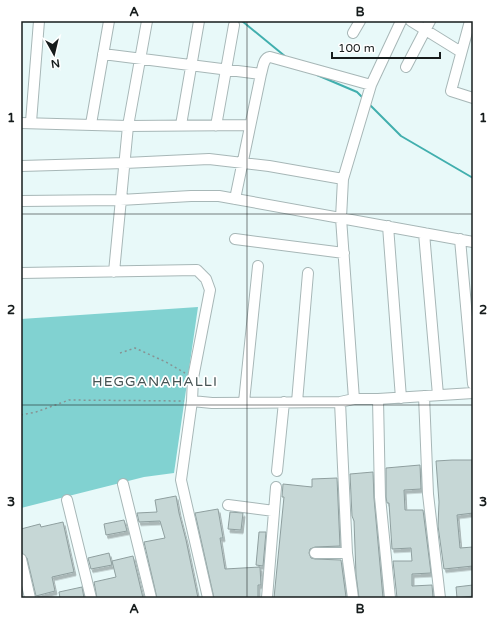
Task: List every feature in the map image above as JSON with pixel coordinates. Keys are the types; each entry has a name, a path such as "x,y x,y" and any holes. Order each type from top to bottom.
{"street":[{"path":"39,21 26,122 128,126 250,126"},
{"path":"91,124 109,21"},
{"path":"114,272 128,126 147,21"},
{"path":"181,125 199,21"},
{"path":"353,32 360,21"},
{"path":"354,399 342,218 344,179 371,85 401,21"},
{"path":"411,21 428,25 461,52"},
{"path":"470,21 451,91 473,98"},
{"path":"216,126 234,25"},
{"path":"406,68 428,25"},
{"path":"103,54 261,74"},
{"path":"235,199 261,74 267,57 297,63 371,85"},
{"path":"21,166 125,164 201,159 243,162 344,179"},
{"path":"21,201 120,200 219,196 473,242"},
{"path":"388,226 401,398"},
{"path":"424,233 438,395"},
{"path":"235,239 344,253"},
{"path":"460,240 473,384"},
{"path":"244,402 258,266"},
{"path":"21,273 197,270 206,279 210,290 193,378 192,401 181,480 208,598"},
{"path":"297,402 308,273"},
{"path":"192,401 340,402 354,399 401,398 473,393"},
{"path":"424,396 428,494 440,598"},
{"path":"378,399 380,496 390,598"},
{"path":"277,471 284,402"},
{"path":"340,402 347,552 353,598"},
{"path":"123,484 151,598"},
{"path":"267,598 276,487"},
{"path":"66,500 91,598"},
{"path":"228,505 274,511"},
{"path":"315,554 347,552"},
{"path":"21,559 30,598"}],"path":[{"path":"120,353 135,348 166,362 193,378"},
{"path":"21,415 36,412 69,400 192,401"}],"shaded area":[{"path":"198,307 174,473 144,477 21,508 21,319"}],"building":[{"path":"472,460 473,513 457,515 460,548 473,547 473,566 444,569 438,526 439,502 436,461"},
{"path":"420,465 421,489 404,490 405,510 423,510 431,573 412,574 412,586 432,585 433,598 397,598 393,561 412,561 411,548 392,549 389,503 387,503 386,497 386,468"},
{"path":"373,472 383,598 359,598 356,575 354,521 352,516 350,474"},
{"path":"337,478 340,546 315,547 310,549 309,553 311,558 315,559 341,560 346,597 274,598 284,497 282,497 283,484 312,487 312,479"},
{"path":"176,496 198,598 157,598 144,542 165,538 160,521 139,522 137,513 157,512 155,500"},
{"path":"218,509 223,538 220,538 225,569 260,567 261,585 258,585 258,598 214,598 195,513"},
{"path":"230,512 243,513 241,530 228,529"},
{"path":"124,520 127,531 106,535 104,524"},
{"path":"63,522 74,572 52,577 55,591 36,596 27,558 22,553 21,529 40,524 41,527"},
{"path":"259,532 266,532 263,566 256,565"},
{"path":"109,553 112,565 91,569 88,558"},
{"path":"133,556 143,598 97,598 94,582 116,577 112,561"},
{"path":"473,585 473,596 457,598 456,587"},
{"path":"82,587 84,598 60,598 59,592"}],"waterway":[{"path":"242,21 286,57"},
{"path":"317,75 357,92 363,98"},
{"path":"369,104 401,136 473,178"}],"district":[{"name":"HEGGANAHALLI","path":"155,381"}]}
